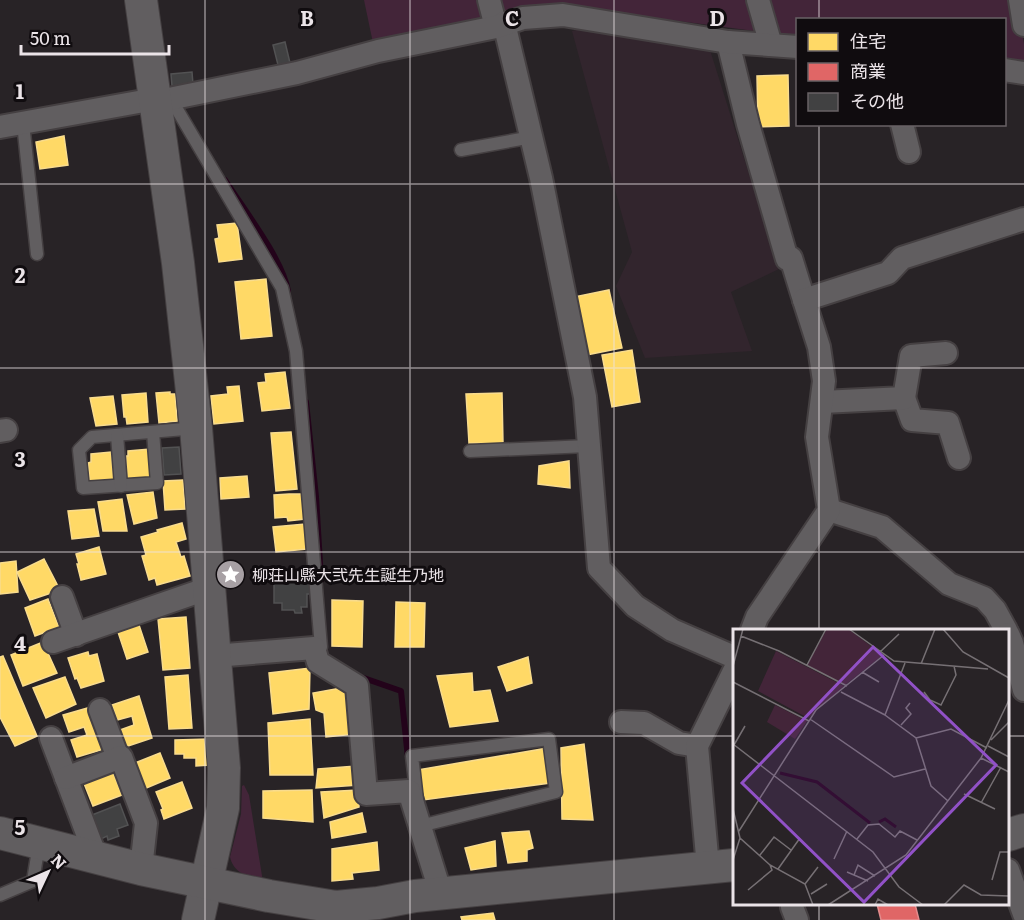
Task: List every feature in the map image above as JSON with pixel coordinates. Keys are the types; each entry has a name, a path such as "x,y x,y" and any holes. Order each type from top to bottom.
{"street":[{"path":"141,0 162,99 196,428 225,791 198,920"},
{"path":"489,0 500,25 532,137 585,397 599,568 635,606 672,630 733,656"},
{"path":"758,0 771,45"},
{"path":"1020,0 1024,25"},
{"path":"0,127 297,73 378,51 523,18 563,15 728,42 796,47"},
{"path":"728,42 748,124 783,248 787,259 791,258 819,348 824,381 817,436 829,510 757,617 752,629"},
{"path":"1006,70 1024,73"},
{"path":"902,126 909,152"},
{"path":"804,300 888,273 902,258 1024,219"},
{"path":"946,353 911,356 904,398 912,420 948,423 959,458"},
{"path":"822,402 904,398"},
{"path":"829,510 882,527 949,584 984,598 995,610 1004,629"},
{"path":"53,642 209,588"},
{"path":"62,597 76,634"},
{"path":"1009,638 1024,690"},
{"path":"214,656 314,648 318,662 357,686 366,794 409,790 441,894"},
{"path":"0,833 141,869 269,896 336,907 441,894 721,866 697,746 733,675"},
{"path":"100,711 118,758"},
{"path":"621,722 644,723 679,743 697,746"},
{"path":"51,738 96,857"},
{"path":"66,778 121,757 146,823 141,869"},
{"path":"1009,835 1024,830"},
{"path":"1009,873 1024,914"}],"lane":[{"path":"162,99 184,121 282,288 296,351 304,438 321,646 314,648"},
{"path":"23,123 37,254"},
{"path":"460,150 532,137"},
{"path":"153,432 157,483 83,488 80,450 92,437 196,428"},
{"path":"117,435 122,486"},
{"path":"470,452 588,446"},
{"path":"549,739 556,792 420,826 412,756 549,739"},
{"path":"0,895 33,881 39,843"}],"shaded area":[{"path":"364,0 481,0 487,19 373,43"},
{"path":"500,0 752,0 762,32 550,4 503,11"},
{"path":"760,0 1017,0 1024,44 1024,69 1006,66 1006,18 796,18 796,36 769,32"},
{"path":"580,29 710,50 779,269 731,292 752,351 645,358 616,286 632,252 572,31"},
{"path":"244,785 249,795 263,882 239,871 230,857 241,814 242,786"}],"building: 住宅":[{"path":"788,75 789,126 758,127 757,76"},
{"path":"64,136 68,165 40,169 36,142"},
{"path":"237,223 242,259 219,262 215,239 219,238 217,225"},
{"path":"266,279 272,336 241,339 235,282"},
{"path":"609,290 622,348 586,355 574,297"},
{"path":"632,350 640,402 612,407 602,355"},
{"path":"285,372 290,408 262,411 258,383 266,382 265,374"},
{"path":"239,386 243,421 214,424 211,396 228,394 227,387"},
{"path":"170,392 170,394 175,394 177,421 159,423 156,393"},
{"path":"146,393 148,422 127,424 122,395"},
{"path":"502,393 503,444 469,443 466,394"},
{"path":"113,396 117,424 96,426 90,398"},
{"path":"291,432 297,489 276,491 271,433"},
{"path":"150,449 152,478 127,479 126,456 128,456 128,451"},
{"path":"111,452 114,480 90,482 88,463 91,462 91,454"},
{"path":"569,461 570,488 538,484 539,466"},
{"path":"247,476 249,497 221,499 220,478"},
{"path":"183,480 185,509 165,510 163,481"},
{"path":"153,492 157,518 134,524 127,495"},
{"path":"303,494 305,519 288,521 287,517 275,518 274,495"},
{"path":"122,499 127,531 103,531 98,502"},
{"path":"94,509 99,536 72,539 68,511"},
{"path":"182,523 186,539 176,542 181,557 184,556 190,576 157,585 155,578 149,580 142,556 146,555 141,537"},
{"path":"305,524 307,549 276,552 273,527"},
{"path":"99,547 106,574 81,580 76,554"},
{"path":"44,559 60,590 30,600 17,572"},
{"path":"16,561 18,592 0,594 0,563"},
{"path":"48,599 59,627 35,636 25,608"},
{"path":"332,600 363,601 362,647 332,646"},
{"path":"396,602 425,603 424,647 395,647"},
{"path":"186,617 190,668 163,670 158,619"},
{"path":"139,625 148,652 127,659 118,632"},
{"path":"43,642 57,673 23,686 11,655"},
{"path":"88,652 89,656 97,654 104,681 81,688 77,678 75,679 68,658"},
{"path":"3,656 37,736 15,746 0,717 0,657"},
{"path":"528,657 532,683 507,691 498,667"},
{"path":"310,668 309,709 273,714 269,673"},
{"path":"472,673 473,692 490,690 498,721 450,727 437,676"},
{"path":"188,675 192,728 169,729 165,677"},
{"path":"65,677 76,704 46,718 33,688"},
{"path":"346,687 355,734 326,737 324,713 316,710 313,693"},
{"path":"139,696 152,738 125,747 120,730 134,725 132,716 117,720 112,705"},
{"path":"91,707 104,749 77,757 71,740 87,735 84,727 69,732 63,715"},
{"path":"310,719 313,775 270,775 268,723"},
{"path":"209,739 210,765 196,766 196,758 184,758 184,754 175,754 175,740"},
{"path":"584,744 593,820 562,819 561,748"},
{"path":"548,748 550,783 423,800 417,770"},
{"path":"160,753 170,778 144,789 135,763"},
{"path":"356,766 359,785 316,788 318,769"},
{"path":"112,770 122,795 93,806 83,781"},
{"path":"182,782 192,808 164,819 161,810 163,809 156,792"},
{"path":"312,790 313,822 263,818 263,791"},
{"path":"358,790 359,807 324,818 321,792"},
{"path":"362,813 366,832 332,838 330,822"},
{"path":"529,831 533,848 527,850 527,861 508,863 502,833"},
{"path":"495,841 496,866 471,870 465,848"},
{"path":"377,842 379,870 352,873 353,879 332,881 332,849"},
{"path":"493,913 495,920 462,920 461,917"}],"building: 商業":[{"path":"877,905 915,905 919,920 881,920"}],"building: その他":[{"path":"285,42 290,63 278,65 273,45"},
{"path":"192,72 193,84 172,86 171,74"},
{"path":"179,447 181,474 164,475 162,448"},
{"path":"310,572 311,594 307,594 307,607 301,607 302,613 282,610 282,603 274,603 274,574"},
{"path":"120,804 128,825 117,829 119,836 108,840 107,836 101,839 92,815"}],"waterway":[{"path":"225,180 271,250 285,278 288,291"},
{"path":"306,402 316,497 321,580"},
{"path":"358,676 401,691 408,758"}],"place":[{"name":"柳荘山縣大弐先生誕生乃地","path":"231,574"}]}
